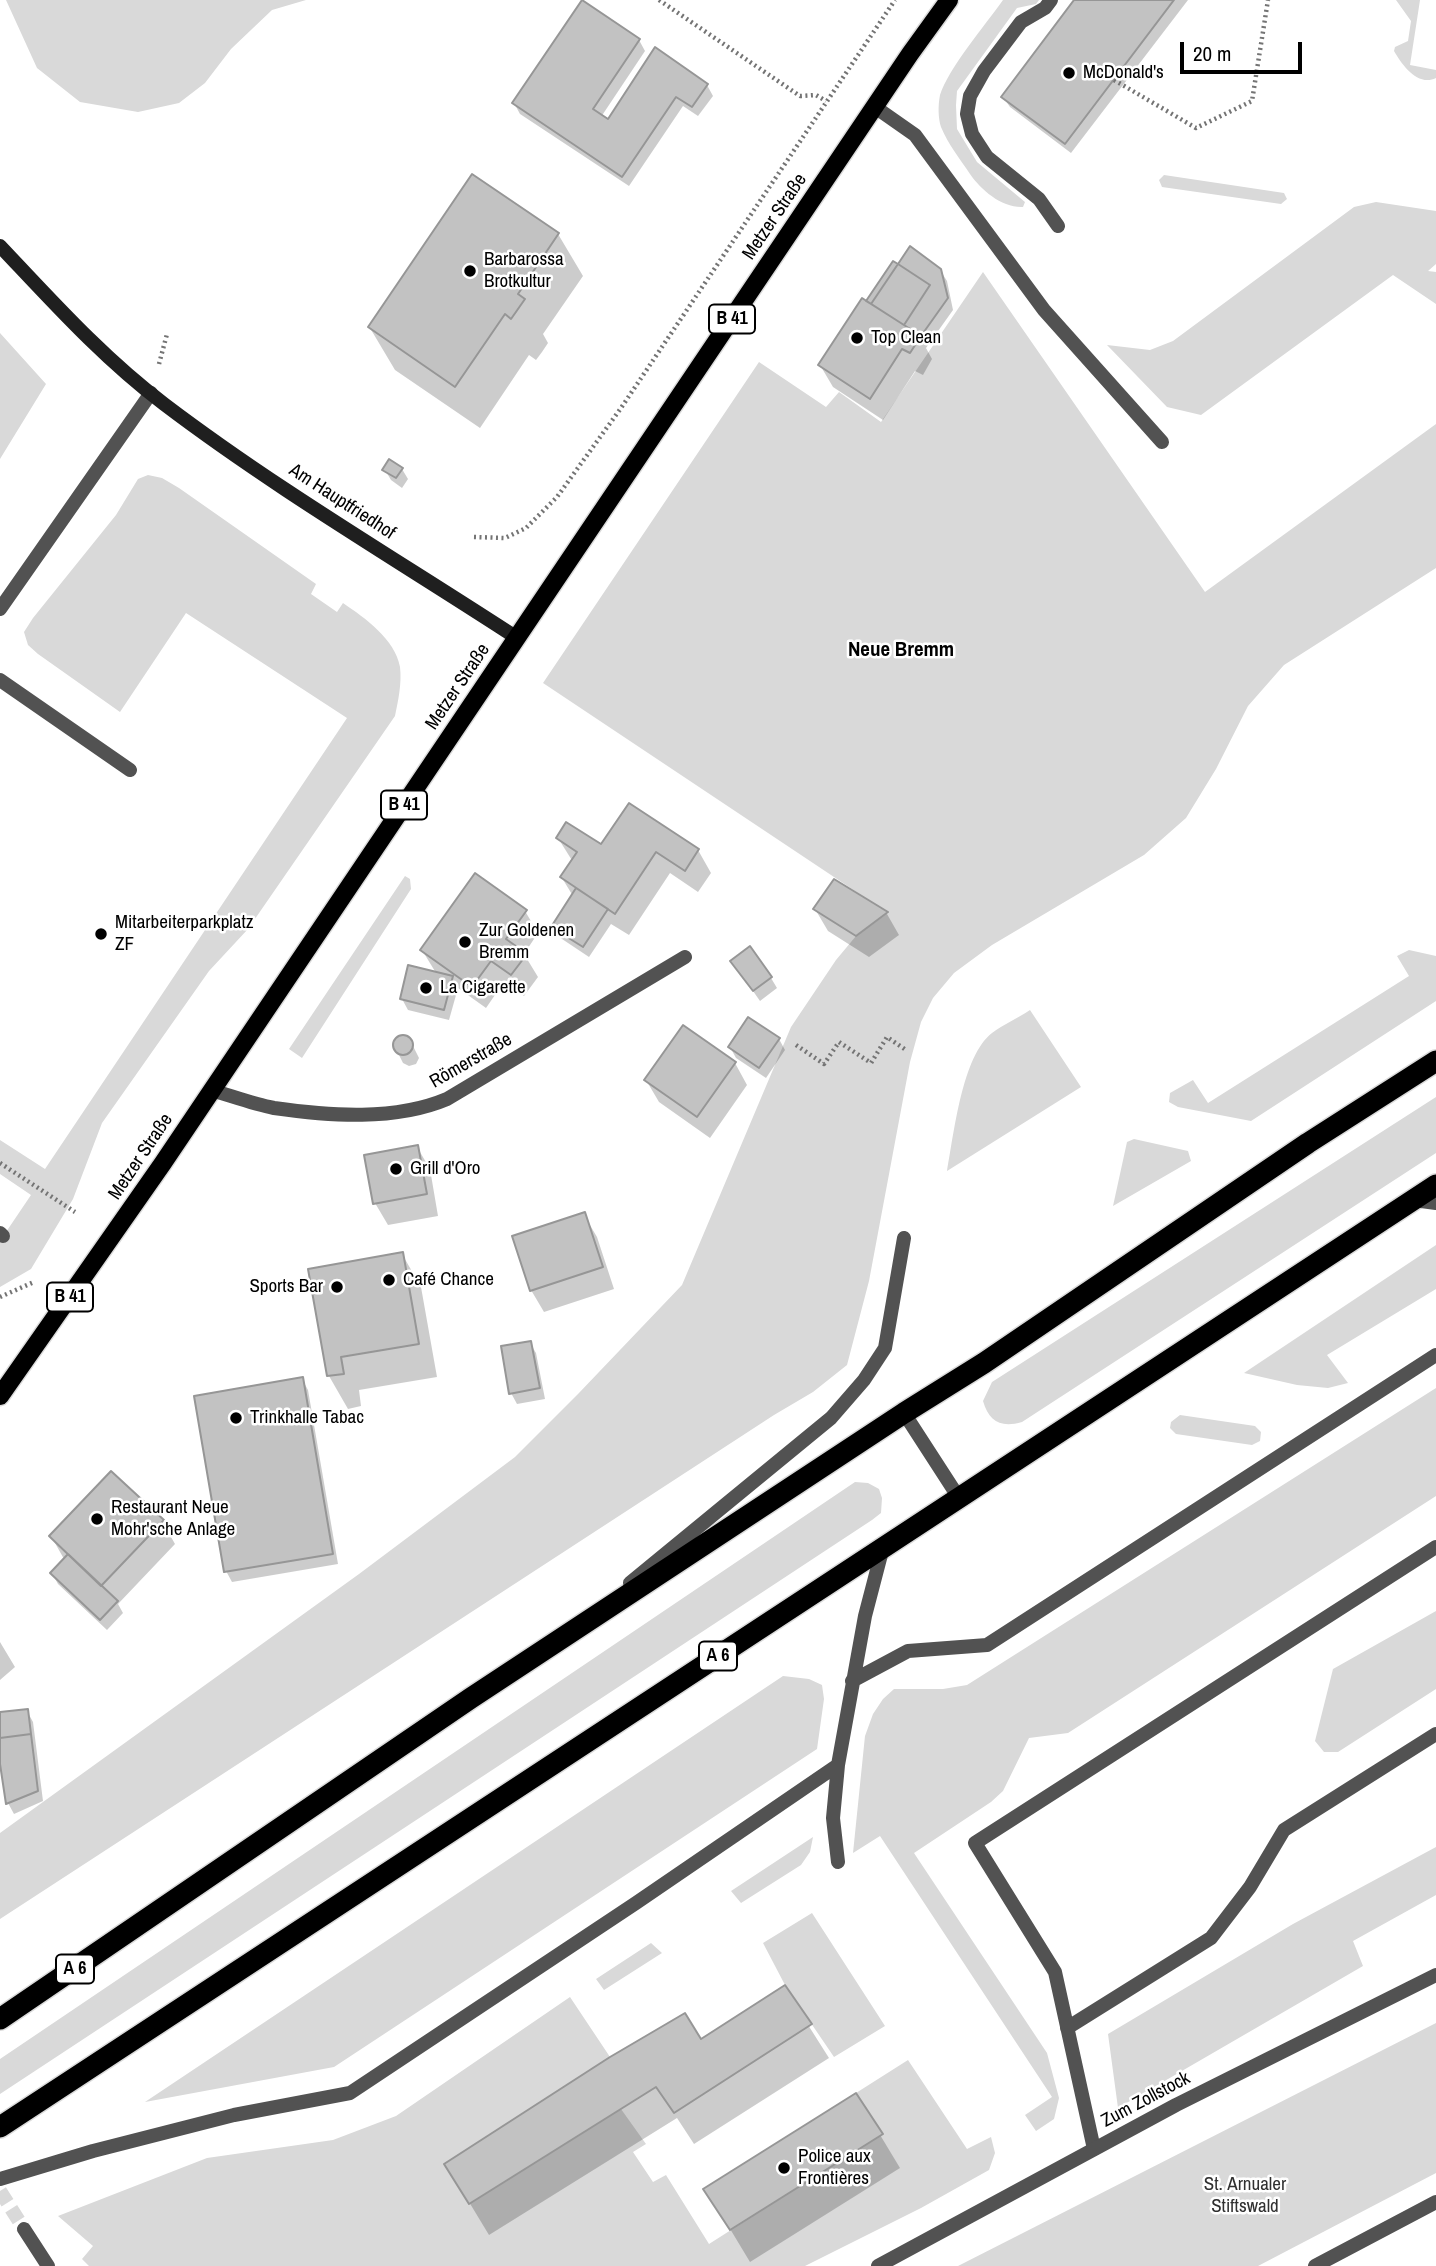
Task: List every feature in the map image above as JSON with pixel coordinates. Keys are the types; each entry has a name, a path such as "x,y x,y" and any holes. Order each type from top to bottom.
{"highway":[{"name":"A 6","path":"0,2019 471,1698 984,1363 1308,1143 1436,1061"},
{"name":"A 6","path":"0,2127 1436,1185"}],"main road":[{"name":"Metzer Straße","path":"0,1396 163,1163 949,0"},
{"name":"Am Hauptfriedhof","path":"0,246 79,330 151,393 277,483 517,638"}],"street":[{"path":"1051,0 1045,8 1021,22 992,61 970,96 967,114 972,134 987,157 1039,199 1058,226"},
{"path":"875,107 915,135 1044,310 1162,442"},
{"path":"0,609 151,393"},
{"path":"0,680 130,770"},
{"name":"Römerstraße","path":"211,1090 272,1107 316,1112 376,1113 428,1107 447,1099 685,957"},
{"path":"1414,1200 1436,1203"},
{"path":"569,1633 831,1418 864,1380 885,1348 904,1238"},
{"path":"852,1681 908,1651 987,1645 1436,1356"},
{"path":"904,1413 959,1498"},
{"path":"838,1862 833,1818 838,1765 865,1616 883,1547"},
{"path":"1094,2148 1055,1972 975,1843 1436,1547"},
{"path":"1067,2028 1211,1938 1250,1887 1284,1830 1436,1734"},
{"path":"0,2179 93,2151 222,2118 350,2093 838,1765"},
{"name":"Zum Zollstock","path":"878,2266 1094,2148 1436,1975"},
{"path":"1315,2266 1436,2202"},
{"path":"24,2229 48,2266"}],"path":[{"path":"659,0 800,96 816,94 826,101"},
{"path":"474,537 505,538 526,528 557,497 629,396 895,0"},
{"path":"1114,79 1196,128 1252,101 1268,0"},
{"path":"796,1045 824,1064 839,1042 871,1063 887,1037 906,1050"},
{"path":"0,1163 75,1212"},
{"path":"0,1297 34,1282"}],"green space":[{"path":"6,0 306,0 272,10 231,49 205,83 179,103 138,112 80,102 37,68"},
{"path":"1003,0 1039,0 1036,4 1017,8 957,91 957,129 977,162 1025,202 1023,207 1007,205 980,186 947,139 939,116 940,95 944,84"},
{"path":"1396,0 1420,0 1410,65 1436,70 1436,78 1423,80 1417,77 1406,68 1394,51 1395,47 1408,41 1411,21"},
{"path":"1164,175 1284,193 1287,199 1281,204 1162,187 1159,180"},
{"path":"1376,202 1436,211 1436,264 1428,271 1436,272 1436,304 1393,275 1201,415 1167,407 1107,345 1150,350 1173,341 1354,207"},
{"path":"983,272 1205,592 1436,424 1436,568 1284,665 1248,706 1216,769 1186,818 1144,855 992,945 954,973 933,998 921,1022 910,1062 869,1281 847,1365 813,1392 0,1919 0,1833 359,1574 515,1457 682,1285 791,1027 836,960 856,936 888,913 543,683 759,362 826,407 839,392 881,422"},
{"path":"0,333 46,384 0,459"},
{"path":"148,475 162,478 179,488 316,584 311,594 337,612 343,603 386,638 400,667 395,716 248,929 209,971 102,1123 73,1199 31,1269 0,1287 0,1233 4,1235 31,1195 0,1174 0,1140 45,1169 347,718 186,613 120,712 28,645 24,632 33,618 116,515 138,479"},
{"path":"405,876 410,879 411,889 302,1058 289,1049"},
{"path":"1409,950 1436,956 1436,1001 1251,1121 1178,1107 1169,1102 1170,1093 1193,1080 1208,1103 1409,976 1397,956"},
{"path":"1030,1010 1081,1087 947,1171 956,1117 973,1059 992,1033"},
{"path":"1436,1097 1436,1153 1022,1422 1002,1424 989,1414 983,1401 992,1382"},
{"path":"1134,1139 1188,1151 1191,1161 1113,1206 1127,1142"},
{"path":"1436,1245 1436,1289 1327,1355 1348,1383 1328,1388 1297,1385 1244,1373"},
{"path":"1436,1388 1436,1496 1068,1733 1029,1738 1003,1791 991,1802 914,1853 1047,2053 1059,2098 1054,2119 1036,2131 1025,2115 1052,2097 880,1836 853,1853 865,1736 873,1714 894,1689 943,1689 967,1685"},
{"path":"1180,1415 1255,1426 1261,1432 1260,1441 1252,1445 1176,1434 1170,1428 1171,1422"},
{"path":"855,1482 868,1483 879,1489 882,1498 881,1513 872,1520 0,2094 0,2059"},
{"path":"1436,1611 1436,1689 1338,1752 1324,1752 1315,1741 1333,1669"},
{"path":"783,1676 809,1679 822,1685 824,1699 817,1749 334,2067 145,2102"},
{"path":"813,1837 810,1852 801,1865 741,1903 731,1891"},
{"path":"1436,1847 1436,1895 1353,1941 1363,1966 1118,2108 1108,2034 1293,1924"},
{"path":"812,1913 885,2026 834,2057 785,1985 763,1943"},
{"path":"651,1943 662,1953 604,1990 596,1979"},
{"path":"570,1997 610,2057 445,2164 621,2109 646,2144 633,2152 653,2182 666,2175 709,2244 882,2134 856,2093 908,2060 967,2149 991,2137 995,2153 989,2170 921,2208 805,2266 89,2266 82,2259 93,2246 58,2216 207,2158 333,2140 396,2116"},
{"name":"St. Arnualer Stiftswald","path":"1436,2023 1436,2173 1258,2266 958,2266"}],"building":[{"path":"582,0 640,39 593,109 608,119 655,47 708,84 692,107 676,97 622,177 512,103"},
{"name":"McDonald's","path":"1074,0 1174,0 1065,144 1001,97"},
{"name":"Barbarossa Brotkultur","path":"472,174 559,233 518,294 525,299 511,319 505,314 455,387 368,327"},
{"path":"910,246 941,269 948,298 921,336 904,325 930,285 898,264"},
{"path":"893,261 898,264 871,304 866,301"},
{"path":"898,264 930,285 904,325 871,304"},
{"path":"862,298 921,336 910,353 902,349 870,399 818,365"},
{"path":"389,459 403,468 396,478 382,470"},
{"path":"629,803 699,849 685,871 656,852 615,914 560,877 577,852 556,838 566,822 601,844"},
{"path":"475,873 527,910 506,939 527,954 511,975 491,961 472,987 420,950"},
{"path":"834,879 888,912 856,936 813,909"},
{"path":"576,888 608,909 583,947 551,927"},
{"path":"750,946 772,977 753,991 730,961"},
{"name":"La Cigarette","path":"408,965 453,976 444,1010 400,999"},
{"path":"748,1017 780,1038 759,1068 728,1047"},
{"path":"683,1025 736,1062 697,1117 644,1080"},
{"path":"399,1035 407,1035 413,1045 407,1055 399,1055 393,1049 393,1041"},
{"path":"418,1145 427,1194 373,1204 364,1155"},
{"path":"585,1212 603,1267 530,1291 512,1236"},
{"path":"403,1252 419,1344 341,1357 344,1374 327,1376 308,1269"},
{"path":"531,1341 540,1388 509,1394 501,1346"},
{"path":"303,1377 333,1554 224,1572 194,1396"},
{"path":"111,1471 164,1520 101,1586 49,1536"},
{"path":"68,1554 118,1601 100,1620 50,1573"},
{"path":"28,1709 31,1734 0,1738 0,1712"},
{"path":"31,1734 38,1791 6,1804 0,1764 0,1738"},
{"path":"785,1985 812,2024 674,2113 656,2087 469,2204 444,2164 610,2057 685,2013 701,2039"},
{"path":"856,2093 883,2134 730,2230 703,2189"}],"tunnel":[{"path":"0,2191 24,2229"}],"place":[{"name":"McDonald's","path":"1069,73"},
{"name":"Barbarossa Brotkultur","path":"470,271"},
{"name":"Top Clean","path":"857,338"},
{"name":"Mitarbeiterparkplatz ZF","path":"101,934"},
{"name":"Zur Goldenen Bremm","path":"465,942"},
{"name":"La Cigarette","path":"426,988"},
{"name":"Grill d'Oro","path":"396,1169"},
{"name":"Café Chance","path":"389,1280"},
{"name":"Sports Bar","path":"337,1287"},
{"name":"Trinkhalle Tabac","path":"236,1418"},
{"name":"Restaurant Neue Mohr'sche Anlage","path":"97,1519"},
{"name":"Police aux Frontières","path":"784,2168"}],"district":[{"name":"Neue Bremm","path":"901,650"}]}
